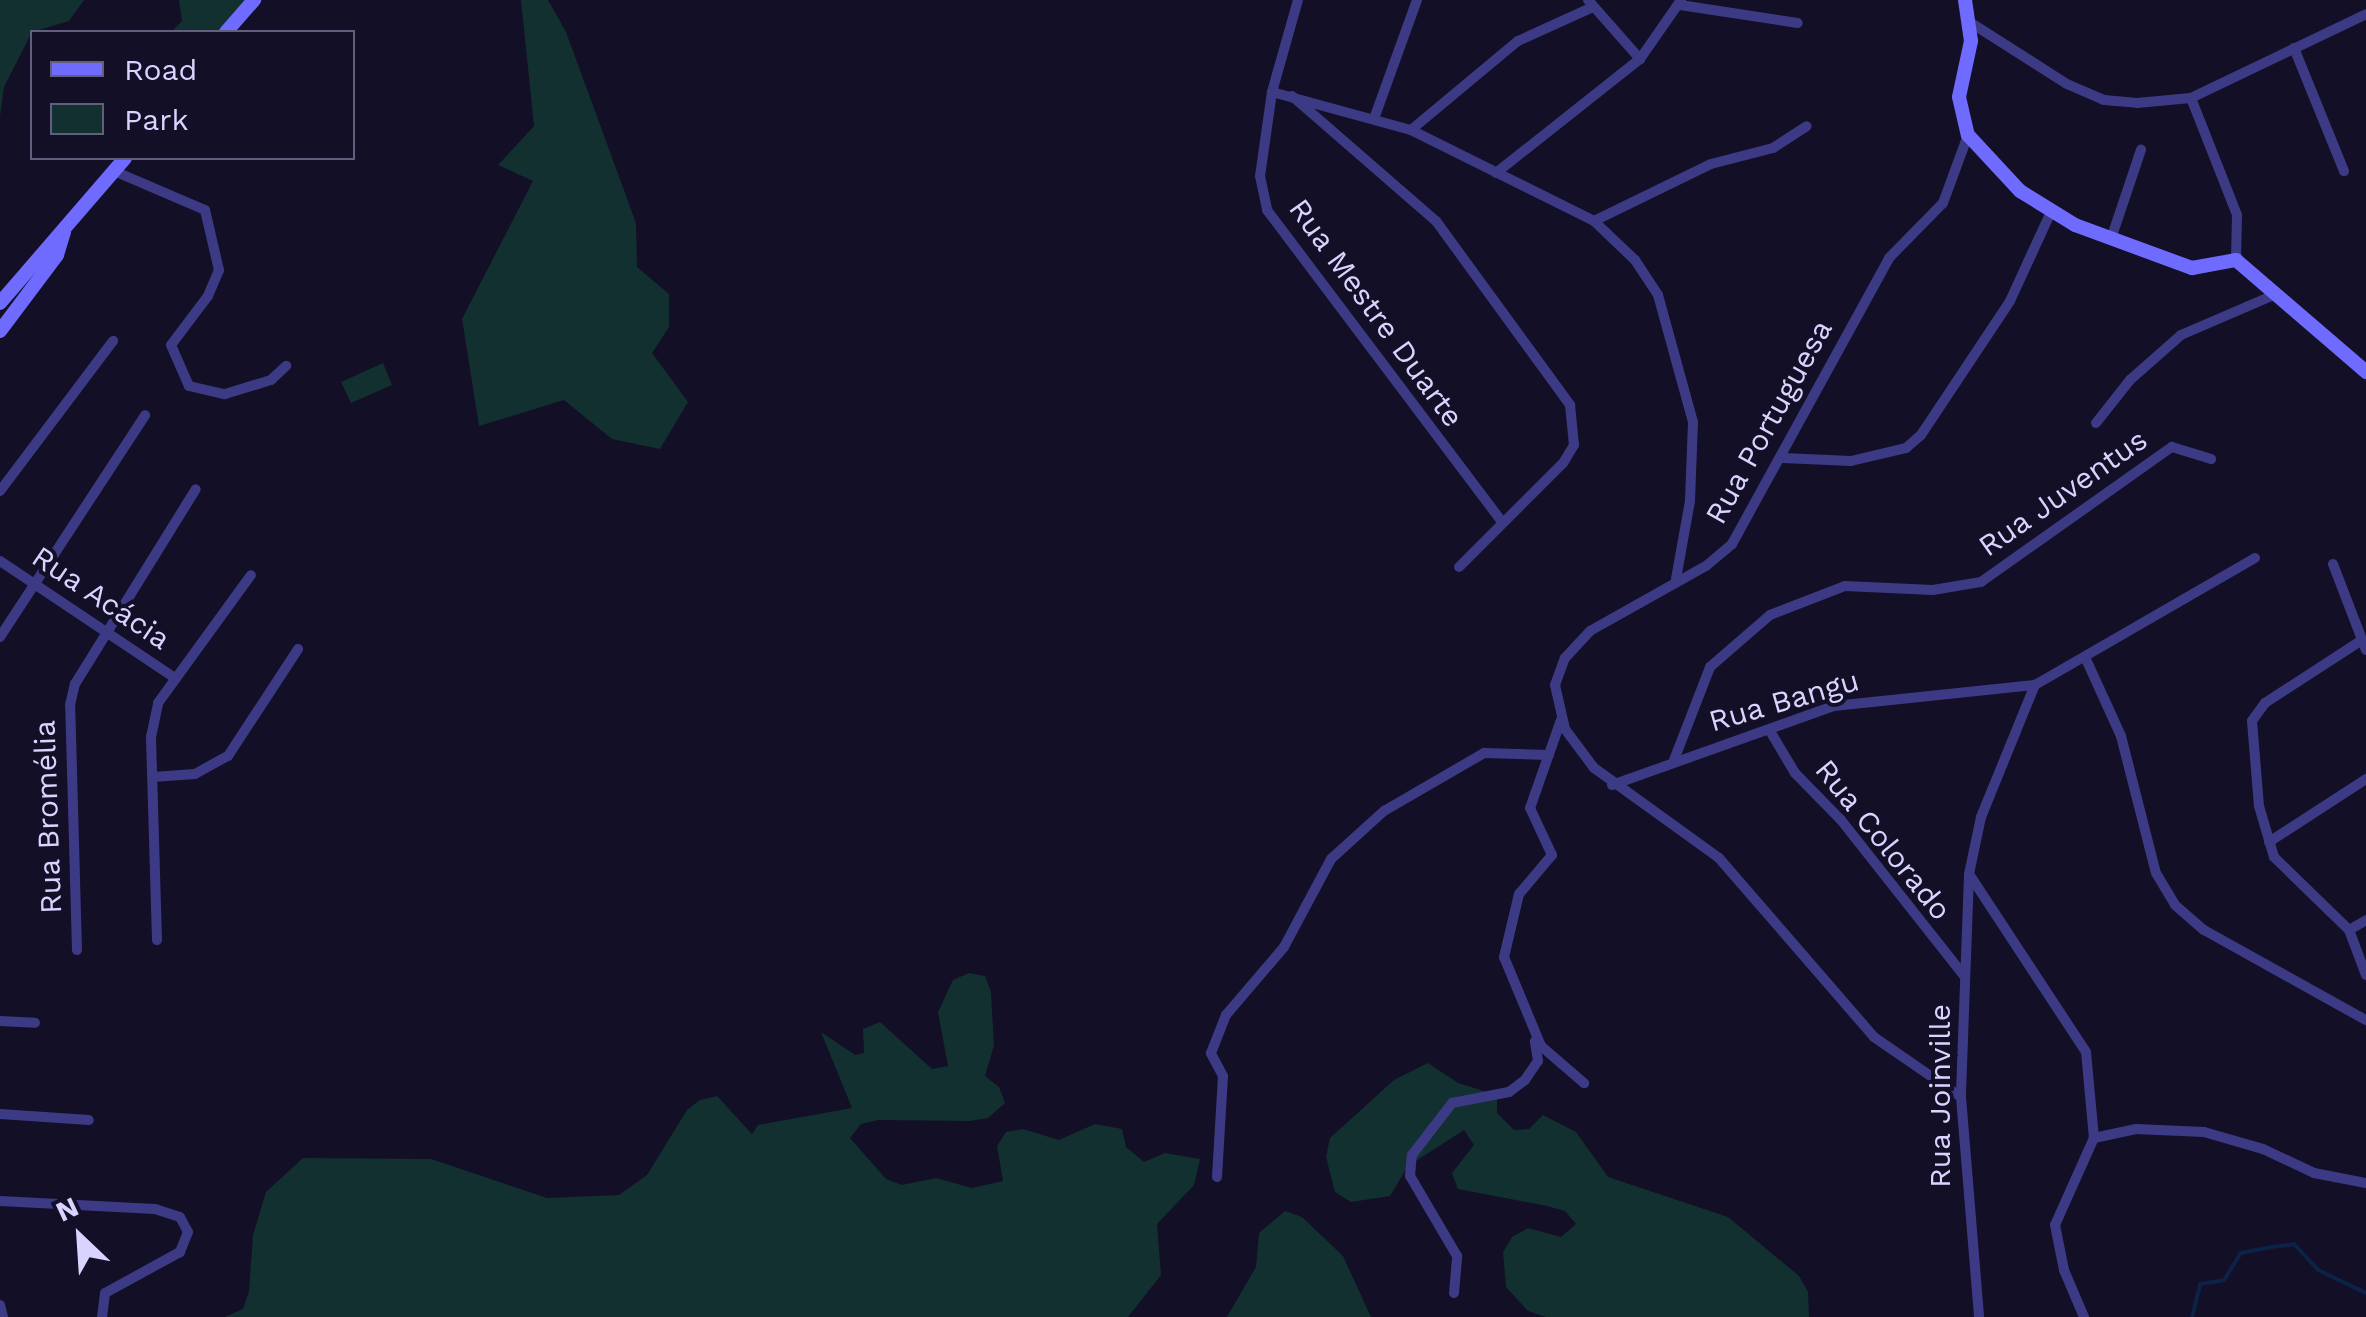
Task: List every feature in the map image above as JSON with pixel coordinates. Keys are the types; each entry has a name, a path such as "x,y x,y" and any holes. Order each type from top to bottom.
{"street":[{"path":"228,30 254,0"},
{"name":"Rua Mestre Duarte","path":"1298,0 1272,92 1260,176 1267,210 1502,522"},
{"path":"1375,116 1418,0"},
{"path":"1965,0 1972,40 1959,97 1968,135 2020,191 2051,212 2192,268 2236,260"},
{"path":"1496,173 1640,59 1681,2 1798,22"},
{"path":"1411,130 1518,41 1590,4 1640,59"},
{"path":"1968,21 2104,100 2191,98 2366,14"},
{"path":"2294,48 2344,171"},
{"path":"1272,92 1375,116 1411,130 1594,222 1620,242 1658,295 1693,422 1690,501 1676,579"},
{"path":"1291,95 1436,221 1570,406 1574,446 1459,567"},
{"path":"2191,98 2237,214 2236,260"},
{"path":"1594,222 1711,164 1774,148 1808,126"},
{"name":"Rua Portuguesa","path":"1533,1030 1504,957 1519,894 1552,855 1530,814 1561,719 1555,685 1565,658 1590,631 1676,579 1706,566 1732,544 1783,458 1888,258 1942,203 1968,135"},
{"path":"2112,233 2141,150"},
{"path":"0,303 123,160"},
{"path":"114,172 206,210 217,252 216,284 171,345 189,386 225,394 271,380 286,366"},
{"path":"1783,458 1851,461 1906,448 1921,435 2010,301 2051,212"},
{"path":"0,330 57,256 64,232"},
{"path":"2236,260 2366,372"},
{"path":"2096,423 2130,380 2181,335 2276,294"},
{"path":"0,491 113,340"},
{"path":"0,637 145,415"},
{"name":"Rua Juventus","path":"1674,760 1710,668 1770,616 1845,586 1933,590 1982,582 2172,447 2210,460"},
{"name":"Rua Bromélia","path":"77,950 70,705 106,632 196,489"},
{"path":"2035,686 2255,558"},
{"name":"Rua Acácia","path":"0,561 173,677"},
{"path":"2333,564 2364,645 2265,703 2252,721 2255,780 2269,842 2286,873 2349,930 2366,975"},
{"path":"157,940 154,720 173,677 252,575"},
{"path":"153,777 195,774 228,756 298,649"},
{"path":"2086,657 2121,736 2156,874 2175,905 2204,930 2366,1020"},
{"name":"Rua Bangu","path":"1612,785 1674,760 1848,704 2035,686"},
{"name":"Rua Joinville","path":"1979,1317 1962,1097 1969,874 1992,783 2035,686"},
{"path":"1561,719 1612,785 1719,858 1874,1037 1962,1097"},
{"name":"Rua Colorado","path":"1770,731 1795,773 1841,820 1964,976"},
{"path":"1217,1178 1223,1076 1210,1053 1226,1015 1284,948 1331,860 1384,811 1484,753 1549,755"},
{"path":"2269,842 2366,780"},
{"path":"1969,874 2079,1034 2089,1072 2094,1138 2055,1225 2064,1270 2081,1316"},
{"path":"2349,930 2366,920"},
{"path":"0,1021 35,1022"},
{"path":"1533,1030 1545,1053 1584,1083"},
{"path":"1454,1293 1457,1256 1410,1176 1412,1155 1452,1103 1510,1092 1525,1080 1538,1061 1533,1030"},
{"path":"0,1114 89,1120"},
{"path":"2094,1138 2136,1130 2204,1132 2366,1191"},
{"path":"2347,1181 2366,1183"},
{"path":"0,1202 155,1209 180,1218 188,1232 180,1252 104,1294 102,1317"},
{"path":"0,1305 3,1317"}],"green space":[{"path":"0,0 84,0 69,21 30,30 4,87 0,116"},
{"path":"179,0 248,0 226,30 173,30 182,21"},
{"path":"521,0 548,0 566,32 636,223 637,267 669,294 669,327 652,353 688,402 660,449 612,439 564,400 479,426 462,319 533,181 498,165 534,126"},
{"path":"383,363 392,385 351,403 341,382"},
{"path":"969,973 985,976 991,992 994,1045 985,1076 999,1087 1005,1103 988,1118 970,1121 878,1120 861,1124 850,1138 886,1179 902,1185 936,1178 972,1188 1003,1181 997,1146 1006,1132 1023,1129 1059,1140 1095,1124 1122,1129 1126,1147 1144,1162 1165,1153 1200,1159 1194,1185 1157,1224 1161,1275 1128,1317 225,1317 243,1309 249,1291 253,1235 266,1192 303,1158 431,1159 547,1198 619,1195 647,1175 687,1110 700,1100 717,1096 752,1134 758,1125 852,1108 821,1032 855,1055 864,1053 863,1029 880,1022 932,1069 948,1066 938,1012 953,980"},
{"path":"1428,1063 1458,1083 1497,1095 1497,1113 1514,1130 1529,1129 1543,1115 1576,1132 1608,1177 1728,1217 1799,1276 1808,1292 1809,1317 1546,1317 1528,1311 1506,1287 1503,1252 1512,1237 1528,1228 1561,1237 1576,1224 1565,1211 1458,1189 1452,1173 1474,1145 1464,1130 1408,1166 1390,1196 1351,1202 1335,1192 1326,1157 1330,1138 1394,1080"},
{"path":"1285,1211 1302,1217 1343,1256 1371,1317 1227,1317 1256,1267 1259,1233"}],"waterway":[{"path":"2192,1317 2200,1284 2224,1280 2241,1253 2271,1247 2294,1244 2318,1270 2366,1293"}]}
